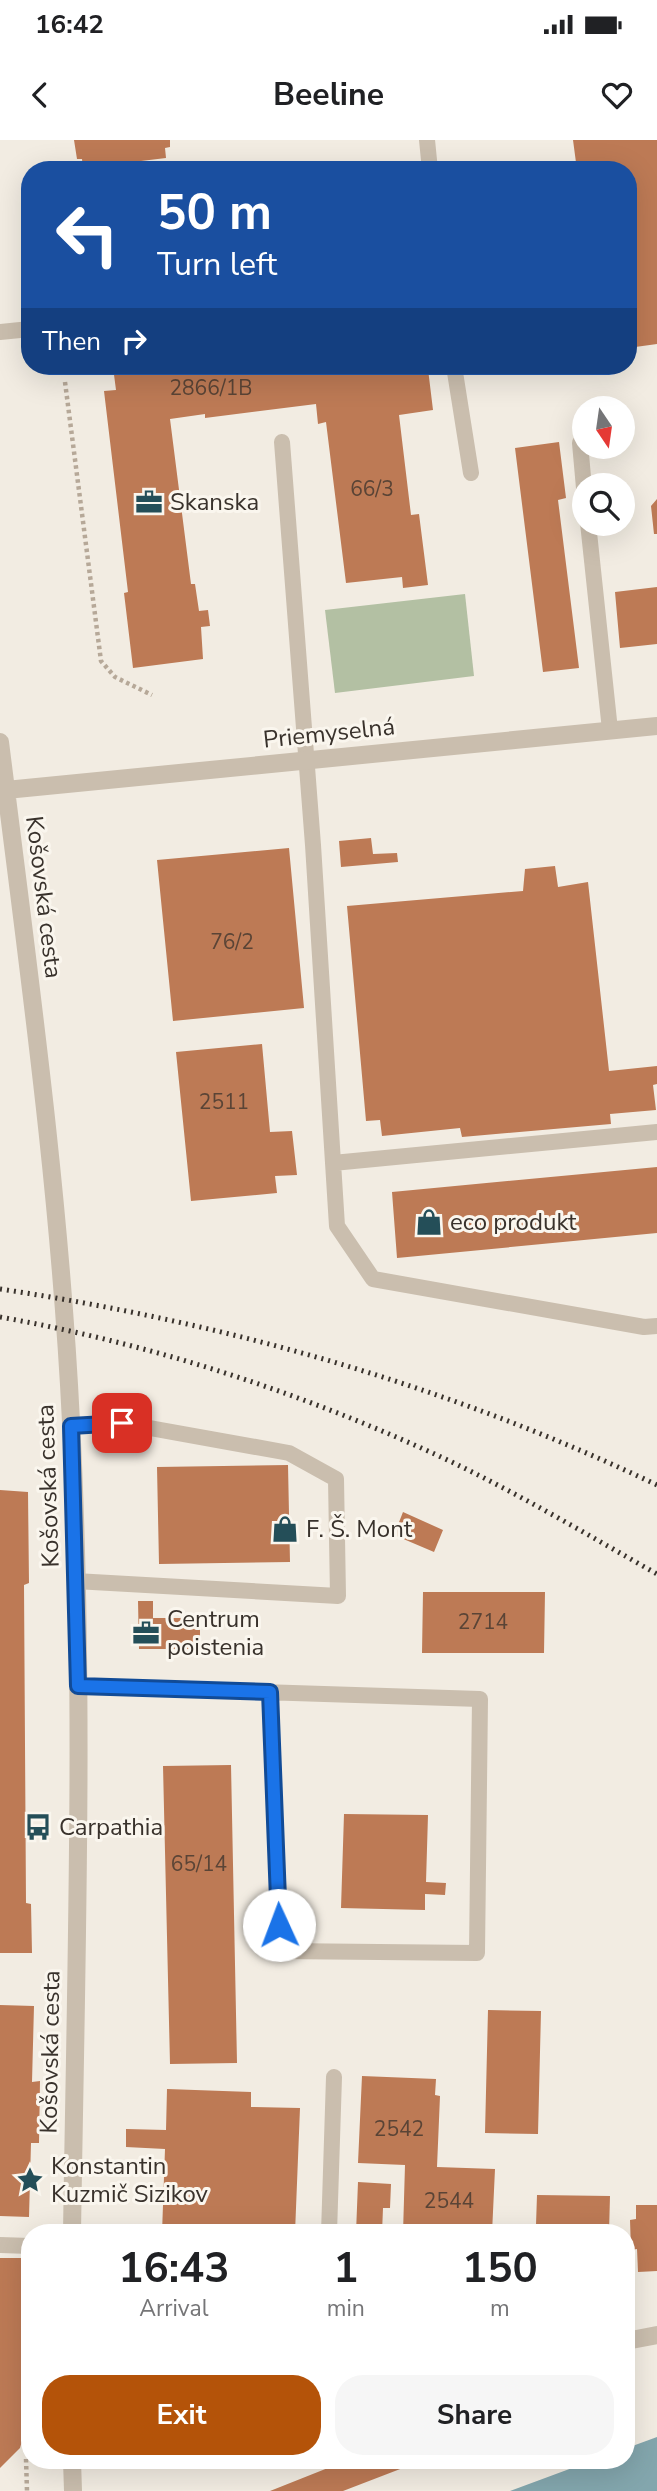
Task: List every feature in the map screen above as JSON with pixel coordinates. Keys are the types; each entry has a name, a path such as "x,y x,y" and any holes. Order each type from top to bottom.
{"street":[{"name":"Priemyselná","path":"6,790 657,726"},
{"name":"Košovská cesta","path":"0,742 27,957 62,1297 71,1426 78,1686 72,2224"},
{"path":"635,2339 657,2335"},
{"path":"72,2469 73,2491"}],"lane":[{"path":"427,140 429,161"},
{"path":"0,332 21,330"},
{"path":"455,375 471,472"},
{"path":"282,442 307,760 337,1226 373,1279 644,1327 657,1326"},
{"path":"589,536 610,730"},
{"path":"333,1163 657,1132"},
{"path":"71,1426 122,1423 289,1453 336,1479 338,1597 75,1581"},
{"path":"78,1686 270,1692 480,1699 477,1953 280,1951 270,1692"},
{"path":"329,2224 334,2077"},
{"path":"0,2245 21,2246"}],"path":[{"path":"65,382 102,661 115,677 152,695"},
{"path":"26,2469 27,2491"}],"green space":[{"path":"465,594 474,676 335,693 325,610"}],"water":[{"path":"657,2437 657,2491 510,2491 569,2469 635,2469 635,2445"}],"building":[{"path":"74,140 170,140 170,147 165,148 166,158 141,161 77,159"},
{"path":"573,140 657,140 657,344 637,347 637,161 576,161"},
{"path":"114,375 429,375 433,410 399,415 411,515 419,514 428,585 403,588 402,577 346,583 326,422 318,424 316,404 205,418 205,414 170,419 191,584 195,584 199,611 208,610 210,626 201,627 203,659 133,668 124,593 128,592 104,391 116,390"},
{"path":"559,442 566,498 558,500 579,668 543,672 515,448"},
{"path":"657,499 657,534 654,534 651,506"},
{"path":"657,587 657,644 620,648 615,592"},
{"path":"371,838 373,854 397,853 398,862 341,867 339,841"},
{"path":"289,848 304,1008 173,1021 157,860"},
{"path":"555,866 558,887 588,882 609,1071 657,1066 657,1084 653,1085 656,1110 610,1114 611,1124 462,1137 460,1128 382,1136 380,1120 366,1121 347,906 523,891 525,869"},
{"path":"262,1044 270,1132 292,1131 297,1175 275,1176 277,1193 191,1201 176,1052"},
{"path":"657,1167 657,1233 397,1258 392,1192"},
{"path":"288,1465 290,1562 159,1564 157,1467"},
{"path":"0,1490 28,1492 29,1583 24,1585 26,1903 31,1904 32,1953 0,1953"},
{"path":"403,1512 443,1530 434,1552 394,1535"},
{"path":"423,1592 545,1592 544,1653 422,1653"},
{"path":"138,1601 153,1601 153,1618 200,1618 200,1649 139,1649"},
{"path":"231,1765 237,2063 170,2064 163,1766"},
{"path":"344,1814 428,1815 426,1882 446,1883 445,1895 425,1894 425,1910 341,1908"},
{"path":"0,2005 34,2006 32,2082 40,2081 39,2143 31,2143 29,2217 0,2216"},
{"path":"488,2010 541,2011 538,2134 485,2133"},
{"path":"362,2076 436,2079 435,2095 440,2096 437,2167 495,2169 492,2224 403,2224 405,2165 358,2163"},
{"path":"167,2089 251,2092 251,2107 300,2108 295,2224 162,2224 165,2149 126,2147 126,2129 166,2130"},
{"path":"358,2182 391,2184 390,2208 383,2208 382,2224 356,2224"},
{"path":"537,2195 610,2196 609,2224 536,2224"},
{"path":"636,2205 657,2205 657,2271 638,2272 635,2224 630,2224 630,2220 636,2219"},
{"path":"0,2258 21,2258 21,2445 0,2468"},
{"path":"325,2469 400,2469 343,2491 270,2491"}],"railway":[{"path":"0,1289 169,1320 336,1363 499,1417 657,1485"},
{"path":"0,1317 161,1354 317,1405 419,1447 480,1476 657,1574"}],"place":[{"name":"Skanska","path":"149,502"},
{"name":"eco produkt","path":"429,1222"},
{"name":"F. Š. Mont","path":"285,1529"},
{"name":"Centrum poistenia","path":"146,1633"},
{"name":"Carpathia","path":"38,1827"},
{"name":"Konstantin Kuzmič Sizikov","path":"30,2180"}],"route":[{"path":"122,1423 71,1426 78,1686 270,1692 279,1925"}]}
